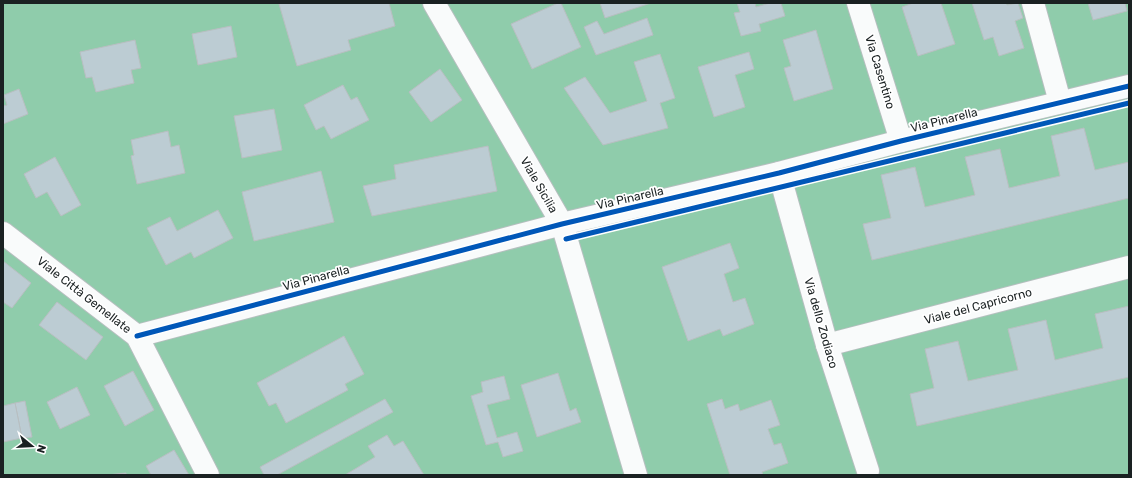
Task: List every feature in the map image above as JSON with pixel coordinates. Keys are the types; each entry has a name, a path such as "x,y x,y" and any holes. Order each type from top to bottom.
{"street":[{"name":"Viale Sicilia","path":"434,3 562,224 636,475"},
{"name":"Via Casentino","path":"858,3 901,141"},
{"path":"1033,3 1060,102"},
{"name":"Via Pinarella","path":"137,336 562,224 779,174 901,141 1129,86"},
{"name":"Via dello Zodiaco","path":"779,174 827,345 868,471"},
{"name":"Viale Città Gemellate","path":"3,233 137,336 208,475"},
{"name":"Viale del Capricorno","path":"827,345 1129,266"}],"green space":[{"path":"3,3 1129,3 1129,475 3,475"}],"building":[{"path":"389,3 395,26 348,40 351,50 297,66 279,4"},
{"path":"561,3 581,47 532,69 511,24"},
{"path":"600,3 651,3 605,18"},
{"path":"737,3 755,3 756,7 770,3 781,3 785,16 759,24 761,31 741,36 734,13 740,12"},
{"path":"913,3 941,3 955,44 918,56 902,7"},
{"path":"972,3 1006,3 1007,5 1018,3 1023,18 1015,21 1024,48 999,56 993,37 984,40"},
{"path":"1088,3 1125,3 1127,11 1093,20"},
{"path":"647,18 653,35 596,55 584,27 597,21 604,34"},
{"path":"231,26 237,57 198,65 192,34"},
{"path":"816,30 833,89 794,101 784,68 791,66 783,40"},
{"path":"135,40 141,68 131,70 134,83 96,92 92,77 86,78 80,52"},
{"path":"749,52 754,69 735,75 745,107 714,117 698,67"},
{"path":"660,54 675,98 660,103 668,128 603,145 564,88 585,77 610,113 647,101 634,62"},
{"path":"440,69 462,100 431,122 409,92"},
{"path":"343,85 351,100 357,97 369,120 331,139 324,126 316,130 304,105"},
{"path":"19,89 28,114 3,124 3,106 7,105 4,95"},
{"path":"274,109 282,150 242,158 234,116"},
{"path":"1084,128 1095,170 1129,162 1129,198 872,260 863,224 891,218 881,175 915,167 925,207 975,195 965,157 1000,149 1009,188 1060,176 1051,136"},
{"path":"168,131 171,147 179,145 185,173 137,184 131,156 134,155 131,140"},
{"path":"488,146 497,191 372,216 363,186 396,179 394,165"},
{"path":"55,157 81,205 61,216 47,192 36,198 24,174"},
{"path":"321,171 334,222 254,241 242,192"},
{"path":"218,210 233,238 194,258 191,252 166,265 147,228 170,217 177,231"},
{"path":"730,243 739,268 724,274 733,302 745,298 754,324 723,336 720,329 688,341 662,267"},
{"path":"3,261 31,283 12,308 3,302"},
{"path":"57,302 103,337 86,360 39,325"},
{"path":"1129,306 1129,377 917,426 910,394 934,388 925,349 958,341 968,381 1018,370 1008,329 1046,320 1055,360 1103,348 1095,314"},
{"path":"344,336 364,374 345,384 348,390 286,423 276,403 269,406 257,383"},
{"path":"133,371 154,410 125,426 104,386"},
{"path":"558,373 570,411 576,408 581,422 537,437 521,385"},
{"path":"504,376 510,399 487,405 497,438 517,432 523,451 503,457 498,442 486,445 471,396 483,392 481,382"},
{"path":"77,387 90,415 60,429 47,402"},
{"path":"385,399 393,412 277,475 264,475 260,467"},
{"path":"722,399 725,409 738,404 740,411 771,400 780,425 768,429 774,445 781,443 788,463 762,472 763,475 730,475 707,404"},
{"path":"25,401 32,437 22,438 15,403"},
{"path":"15,403 22,438 3,442 3,406"},
{"path":"387,435 394,446 403,441 424,475 345,475 375,457 368,446"},
{"path":"174,450 189,475 151,475 146,466"},
{"path":"126,473 126,475 107,475"}],"cycle path":[{"path":"137,336 562,224 779,173 901,141 1129,86"},
{"path":"566,239 1129,103"}]}
